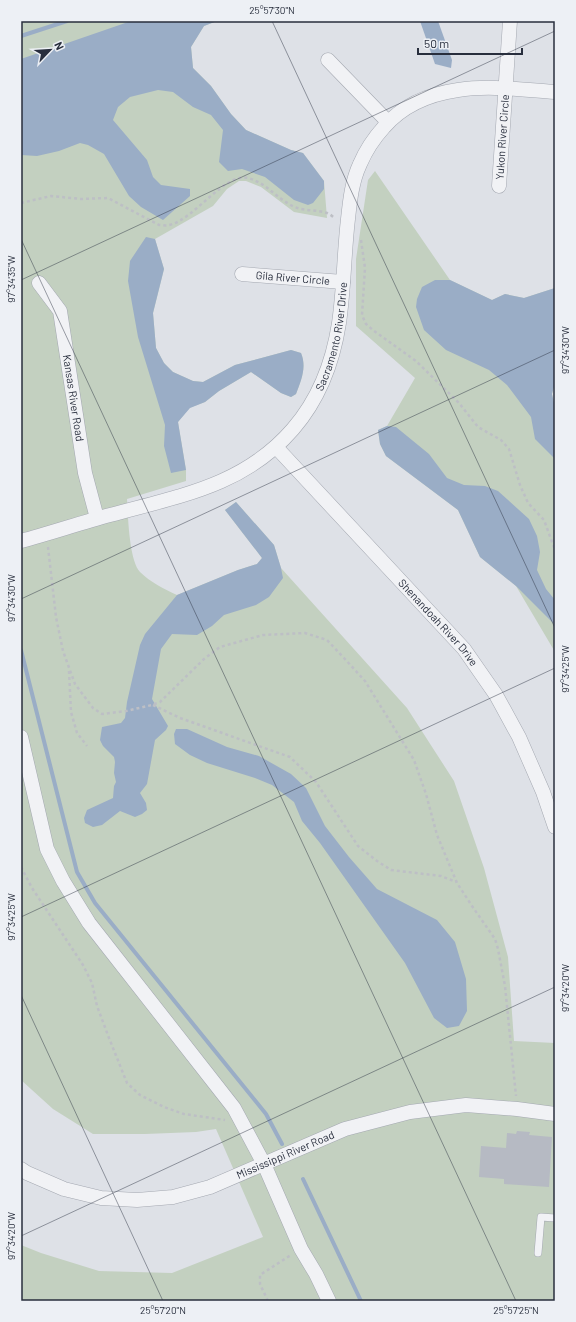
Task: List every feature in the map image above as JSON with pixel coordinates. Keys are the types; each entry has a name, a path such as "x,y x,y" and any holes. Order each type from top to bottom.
{"street":[{"name":"Yukon River Circle","path":"499,186 504,89 510,21"},
{"path":"328,60 388,122"},
{"name":"Sacramento River Drive","path":"21,541 97,518 200,491 236,475 258,462 276,447 293,430 311,406 330,363 339,324 344,252 351,192 355,177 366,150 374,139 388,122 404,109 416,102 443,93 491,87 555,92"},
{"name":"Gila River Circle","path":"242,274 343,282"},
{"name":"Kansas River Road","path":"40,283 60,311 85,473 97,518"},
{"name":"Shenandoah River Drive","path":"276,447 464,649 496,695 519,737 543,792 555,827"},
{"path":"21,737 47,849 63,881 89,923 234,1108 264,1164 301,1248 329,1301"},
{"name":"Mississippi River Road","path":"21,1169 27,1174 64,1189 101,1198 137,1200 173,1197 210,1187 345,1130 410,1112 466,1105 555,1114"}],"lane":[{"path":"538,1253 541,1218 555,1218"}],"path":[{"path":"21,203 50,196 81,199 108,198 159,225 169,225 187,216 231,180 241,176 262,184 290,205 304,210 327,213 335,218"},
{"path":"360,239 365,268 362,315 366,324 416,361 459,403 478,427 501,440 509,449 520,485 528,503 544,520 555,550"},
{"path":"47,534 56,617 63,651 75,684 93,708 102,714 126,711 160,702 204,658 220,647 263,635 305,633 327,640 365,681 414,760 426,794 437,835 457,883 494,939 498,949 505,986 517,1109"},
{"path":"69,668 71,712 77,733 87,746"},
{"path":"152,705 180,718 290,757 316,782 358,846 377,861 391,870 441,876 457,883"},
{"path":"21,867 32,888 83,965 92,983 97,1006 127,1083 140,1095 164,1107 184,1114 242,1124"},
{"path":"268,1301 260,1284 260,1275 301,1248"}],"green space":[{"path":"21,21 217,21 204,26 191,47 193,68 211,86 231,114 246,130 291,150 303,153 324,181 327,218 294,212 261,187 246,181 239,181 227,189 213,206 155,239 164,269 153,313 156,348 164,363 173,372 193,381 203,382 235,365 291,350 301,353 303,358 303,369 296,394 291,397 281,393 251,372 219,391 205,402 189,408 178,422 186,470 186,481 127,499 133,558 136,566 144,576 162,588 177,595 238,570 257,564 262,558 225,510 236,502 274,545 281,568 407,708 454,781 484,868 508,957 514,1041 555,1043 555,1301 21,1301 21,1245 41,1253 99,1271 172,1273 263,1237 216,1129 196,1132 93,1134 53,1109 21,1080"},
{"path":"375,171 450,280 492,300 505,294 524,298 555,288 555,383 552,394 555,407 555,652 516,586 480,557 458,510 386,456 380,444 378,430 387,426 415,378 356,326 356,259 368,180"}],"water":[{"path":"131,21 217,21 204,26 191,47 193,68 211,86 231,114 246,130 291,150 303,153 324,181 324,189 313,203 308,205 294,200 265,177 242,169 228,171 219,162 223,130 211,115 193,107 173,92 158,90 130,97 118,107 113,120 147,160 153,177 161,185 190,189 190,196 163,220 141,207 129,196 104,154 88,145 80,143 59,151 37,156 21,155 21,59"},
{"path":"420,21 438,21 452,60 451,68 435,64"},
{"path":"146,237 155,239 164,269 153,313 156,348 164,363 173,372 193,381 203,382 235,365 291,350 301,353 303,358 303,374 296,394 291,397 281,393 251,372 219,391 205,402 190,408 178,422 186,470 171,473 164,446 165,425 138,337 128,281 130,261"},
{"path":"435,280 450,280 492,300 505,294 524,298 555,288 555,383 552,394 555,407 555,459 535,439 531,417 507,385 489,370 446,350 424,330 416,307 417,299 422,287"},
{"path":"387,426 396,427 429,454 447,478 464,485 485,486 498,491 529,519 537,536 540,552 537,570 546,589 555,600 555,625 516,586 480,557 458,510 386,456 380,444 378,430"},
{"path":"236,502 274,545 283,578 269,597 256,605 224,615 212,626 197,635 172,634 161,649 152,699 168,726 166,730 155,740 147,784 140,793 146,803 147,810 135,817 120,811 102,825 93,827 85,823 84,818 87,810 113,798 114,786 116,782 114,773 114,757 103,746 100,740 102,727 121,723 125,718 127,702 140,645 145,634 177,595 238,570 257,564 262,558 225,510"},
{"path":"176,729 187,729 227,747 259,756 291,774 306,788 325,826 349,857 377,889 437,920 455,942 466,979 467,1011 459,1026 447,1028 434,1018 405,963 320,843 302,821 294,802 272,785 207,763 190,755 175,744 174,734"}],"building":[{"path":"517,1131 530,1132 529,1135 552,1137 549,1187 504,1184 504,1179 479,1177 481,1146 506,1148 507,1133 516,1134"}],"waterway":[{"path":"21,36 67,21"},
{"path":"21,650 77,872 95,903 266,1114 282,1144"},
{"path":"303,1179 361,1301"}]}
